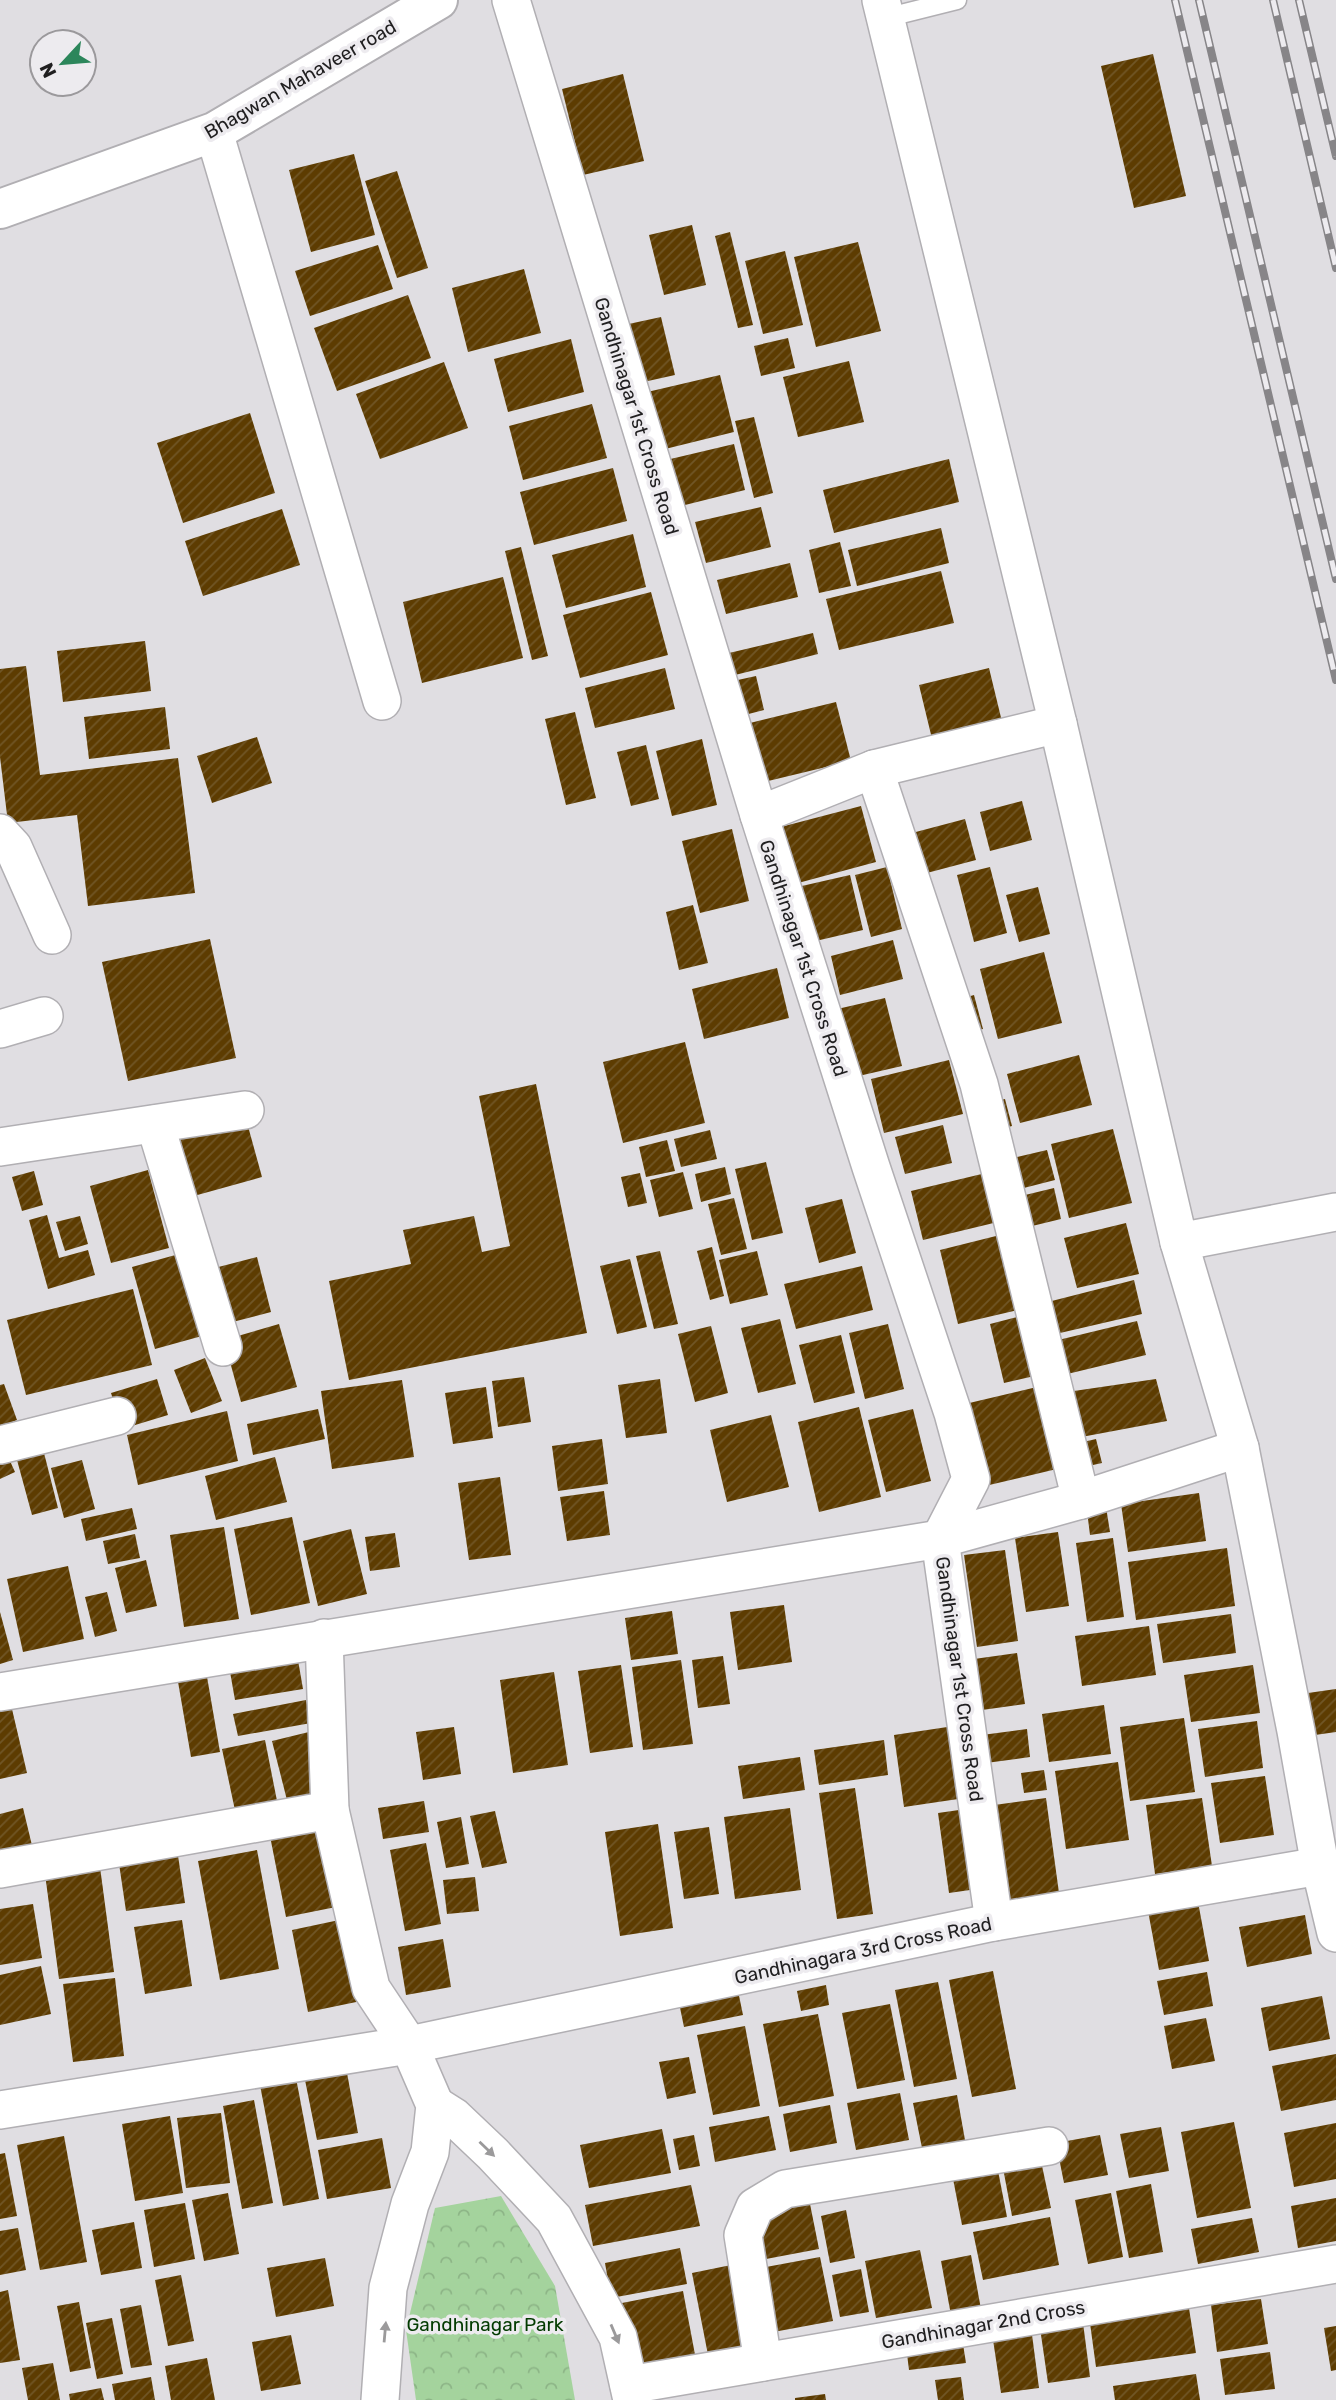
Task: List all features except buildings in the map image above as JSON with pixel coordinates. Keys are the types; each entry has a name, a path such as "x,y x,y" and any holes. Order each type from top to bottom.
{"street":[{"name":"Bhagwan Mahaveer road","path":"0,209 214,132 438,0"},
{"name":"Gandhinagar 1st Cross Road","path":"511,0 758,815 953,1413 971,1479 940,1539 994,1922"},
{"path":"883,9 1058,724 1179,1242 1240,1448 1320,1866 1336,1933"},
{"path":"214,132 382,701"},
{"path":"758,815 874,769 1058,724"},
{"path":"874,769 979,1084 1081,1500"},
{"path":"0,833 13,847 52,936"},
{"path":"0,1029 44,1016"},
{"path":"0,1147 246,1110"},
{"path":"155,1124 223,1347"},
{"path":"1179,1242 1336,1212"},
{"path":"0,1445 117,1416"},
{"path":"0,1692 940,1539 1081,1500 1240,1448"},
{"path":"324,1638 330,1810 371,1988 409,2045 435,2105 430,2152 410,2204 388,2288 380,2400"},
{"path":"0,1869 330,1810"},
{"name":"Gandhinagara 3rd Cross Road","path":"0,2110 409,2045 994,1922 1320,1866"},
{"path":"435,2105 454,2118 493,2154 554,2219 618,2337 631,2392"},
{"path":"763,2362 743,2235 755,2207 785,2189 1049,2146"},
{"name":"Gandhinagar 2nd Cross","path":"631,2392 763,2362 1336,2264"}],"lane":[{"path":"883,9 957,0"}],"green space":[{"name":"Gandhinagar Park","path":"501,2196 555,2286 575,2400 416,2400 406,2330 435,2208"}],"railway":[{"path":"1175,0 1336,680"},
{"path":"1199,0 1336,579"},
{"path":"1273,0 1336,268"},
{"path":"1299,0 1336,156"}]}
